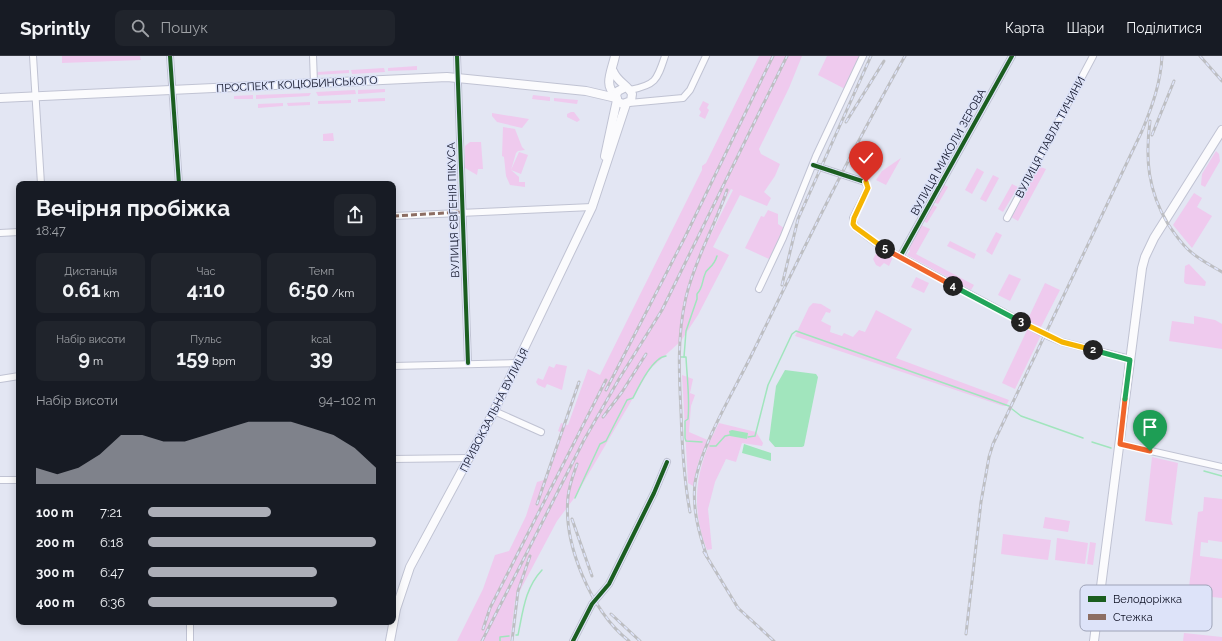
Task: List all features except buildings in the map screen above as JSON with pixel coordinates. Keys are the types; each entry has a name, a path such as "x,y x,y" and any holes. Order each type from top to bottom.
{"main road":[{"path":"615,56 608,86 610,91 621,104 627,104"},
{"path":"601,178 627,104 632,97 627,89 617,80 612,71"},
{"name":"ПРОСПЕКТ КОЦЮБИНСЬКОГО","path":"0,98 456,77 593,92 616,98"},
{"path":"593,92 615,85 627,89"},
{"path":"601,178 618,91 627,89"},
{"path":"593,92 605,97 614,110"},
{"path":"1101,585 1130,360 1145,256 1154,238 1222,130"},
{"name":"ПРИВОКЗАЛЬНА ВУЛИЦЯ","path":"396,609 410,567 470,458 518,363 592,207 601,178"},
{"name":"ПРИВОКЗАЛЬНА ВУЛИЦЯ","path":"390,641 393,625"},
{"path":"1094,641 1095,631"}],"street":[{"path":"33,56 41,181"},
{"path":"170,56 179,181"},
{"path":"313,56 314,83"},
{"name":"ВУЛИЦЯ ЄВГЕНІЯ ПІКУСА","path":"457,56 456,77 468,363"},
{"path":"627,89 650,84 658,79 665,56"},
{"path":"627,104 683,98 690,90 706,56"},
{"path":"759,289 783,238 813,165 863,56"},
{"name":"ВУЛИЦЯ МИКОЛИ ЗЕРОВА","path":"900,257 1012,56"},
{"name":"ВУЛИЦЯ ПАВЛА ТИЧИНИ","path":"1007,218 1093,56"},
{"path":"813,165 866,182 868,188 854,218 853,224 880,246 1050,337 1062,342 1130,360"},
{"path":"396,216 592,207"},
{"path":"0,233 16,232"},
{"path":"396,366 518,363"},
{"path":"0,379 16,376"},
{"path":"494,411 541,432"},
{"path":"1120,444 1222,467"},
{"path":"396,459 470,458"},
{"path":"574,641 592,604 609,584 667,462"},
{"path":"0,480 16,480"},
{"path":"190,625 190,641"}],"shaded area":[{"path":"62,56 140,56 141,60 62,63"},
{"path":"759,56 802,56 789,88 759,149 761,154 780,164 775,176 764,192 771,198 767,206 740,195 713,247 729,255 698,315 681,341 650,369 575,497 557,521 515,600 510,641 457,641 483,589 495,555 509,551 526,516 537,482 544,480 562,433 558,431 561,423 568,425 588,369 600,375 702,170 702,166 706,163","holes":["731,189 733,190 705,246 703,245"]},
{"path":"827,56 863,56 847,90 818,75"},
{"path":"417,66 417,70 388,71 388,68"},
{"path":"384,68 385,72 352,74 351,70"},
{"path":"349,70 349,73 315,75 318,72"},
{"path":"385,89 385,92 358,94 358,90"},
{"path":"355,90 356,94 318,96 316,92"},
{"path":"311,93 309,96 256,99 256,95"},
{"path":"253,95 253,99 234,99 234,96"},
{"path":"533,95 550,97 550,101 532,99"},
{"path":"385,98 385,101 358,102 358,99"},
{"path":"554,98 578,100 577,104 554,101"},
{"path":"351,100 351,103 318,104 318,101"},
{"path":"703,101 709,104 707,108 709,110 705,119 699,116 701,112 699,109"},
{"path":"310,102 310,105 288,106 287,103"},
{"path":"283,103 283,106 258,108 258,104"},
{"path":"574,112 580,120 577,122 567,117 567,114"},
{"path":"492,113 529,119 522,128 497,122 492,116"},
{"path":"503,127 515,129 522,147 525,150 518,151 516,153 511,170 519,177 519,182 525,182 525,187 510,185 506,176 504,157 502,156"},
{"path":"333,133 334,141 323,141 323,134"},
{"path":"470,142 481,142 483,169 478,169 477,175 465,168 465,146"},
{"path":"1216,151 1219,154 1220,161 1205,187 1201,185 1202,174"},
{"path":"519,152 528,155 521,174 511,170"},
{"path":"901,158 886,185 876,180 882,171"},
{"path":"1038,166 1046,169 1018,221 1011,217"},
{"path":"977,168 984,172 972,194 965,190"},
{"path":"993,175 999,178 986,202 980,199"},
{"path":"943,184 948,187 938,204 933,202"},
{"path":"1012,184 1018,187 1003,212 998,209"},
{"path":"1194,193 1202,198 1197,207 1212,216 1192,248 1173,225"},
{"path":"932,204 937,207 927,223 923,221"},
{"path":"768,210 778,214 778,224 784,228 769,259 745,248 761,216 764,217"},
{"path":"921,225 930,229 916,254 974,285 971,290 907,255 910,251 908,249"},
{"path":"996,232 1002,235 992,255 986,251"},
{"path":"950,241 976,254 974,259 947,246"},
{"path":"877,252 884,252 893,257 889,266 884,263 880,267 876,265 873,259"},
{"path":"1189,264 1206,282 1205,286 1186,284 1184,282 1185,266"},
{"path":"1009,274 1021,279 1010,301 998,295"},
{"path":"916,277 929,283 924,293 911,287"},
{"path":"1045,283 1060,290 1041,327 1027,321"},
{"path":"813,303 821,304 831,310 830,313 826,312 821,321 831,326 830,332 842,336 844,333 853,337 859,330 865,332 876,310 912,329 896,358 1009,400 1006,406 795,336 809,307"},
{"path":"1194,316 1215,320 1222,324 1222,349 1169,341 1172,321 1194,324"},
{"path":"1028,328 1041,335 1015,389 1002,383"},
{"path":"556,364 567,366 562,390 547,384 545,388 538,385 536,382 538,378 543,380 549,366 554,368"},
{"path":"785,370 816,374 818,377 804,446 802,447 775,447 769,440 776,386"},
{"path":"682,375 693,379 690,393 695,395 691,406 689,432 710,441 719,423 756,432 763,443 762,446 742,443 736,462 726,459 715,482 708,509 712,549 707,550 699,524 697,498 700,473 708,447 706,445 698,463 693,486 688,483"},
{"path":"732,430 748,433 747,439 730,436 729,431"},
{"path":"744,444 771,453 771,461 742,453"},
{"path":"1152,457 1178,463 1171,520 1173,525 1145,521"},
{"path":"1204,497 1222,499 1222,542 1208,540 1208,543 1201,542 1200,556 1222,559 1222,598 1212,597 1212,585 1189,585 1198,512 1203,511"},
{"path":"1045,517 1070,521 1068,532 1043,528"},
{"path":"1003,534 1051,540 1048,560 1001,554"},
{"path":"1057,538 1088,543 1085,564 1055,560"},
{"path":"1090,542 1096,543 1093,565 1087,564"},
{"path":"1184,633 1222,637 1222,641 1183,641"}],"waterway":[{"path":"684,357 686,331 697,299 697,294 706,272 714,263 717,256"},
{"path":"748,437 755,436 768,385 792,334 796,331 1009,406"},
{"path":"575,498 600,444 606,441 627,400 633,398 656,361 666,356"},
{"path":"680,357 686,357 688,388 689,411 688,419 685,421 685,438 686,441 702,442"},
{"path":"1012,409 1021,416 1083,438"},
{"path":"710,446 716,446 725,436 730,435"},
{"path":"1092,442 1111,448"},
{"path":"1204,471 1222,476"},
{"path":"516,635 518,635 528,592 536,577 542,570"},
{"path":"500,641 500,637 509,636"}],"railway":[{"path":"606,390 685,237 773,56"},
{"path":"482,641 584,440 619,379 662,310 787,56"},
{"path":"782,285 798,219 871,56"},
{"path":"707,557 699,530 694,502 695,483 698,468 704,452 719,417 752,354 826,204 905,56"},
{"path":"966,634 981,502 989,457 993,444 1142,131 1155,94 1160,75 1162,56"},
{"path":"1200,56 1222,81"},
{"path":"846,122 884,61"},
{"path":"1152,135 1174,81"},
{"path":"1150,121 1148,162 1152,187 1161,212 1181,242 1188,249 1202,260 1222,272"},
{"path":"690,512 682,437 679,369 681,326 690,283 727,190"},
{"path":"603,417 622,392 646,354"},
{"path":"483,629 490,608 606,380"},
{"path":"537,504 579,382"},
{"path":"577,464 570,485 568,497 570,535 575,555 582,575 592,595 615,628 629,641"},
{"path":"572,519 592,576"},
{"path":"704,552 738,608 774,641"},
{"path":"512,641 518,591 530,556"},
{"path":"611,614 640,641"}],"marked path":[{"path":"396,216 462,212"}],"cycle path":[{"path":"170,56 179,181"},
{"path":"457,56 468,363"},
{"path":"900,257 1012,56"},
{"path":"813,165 865,182 868,188 853,218 855,227 880,246 1048,336 1062,342 1130,359"},
{"path":"573,641 592,604 609,584 654,493 667,462"}],"route":[{"path":"866,182 868,188 854,218 853,224 880,246 939,279 1050,337 1062,342 1130,360 1120,444 1150,451"}]}
